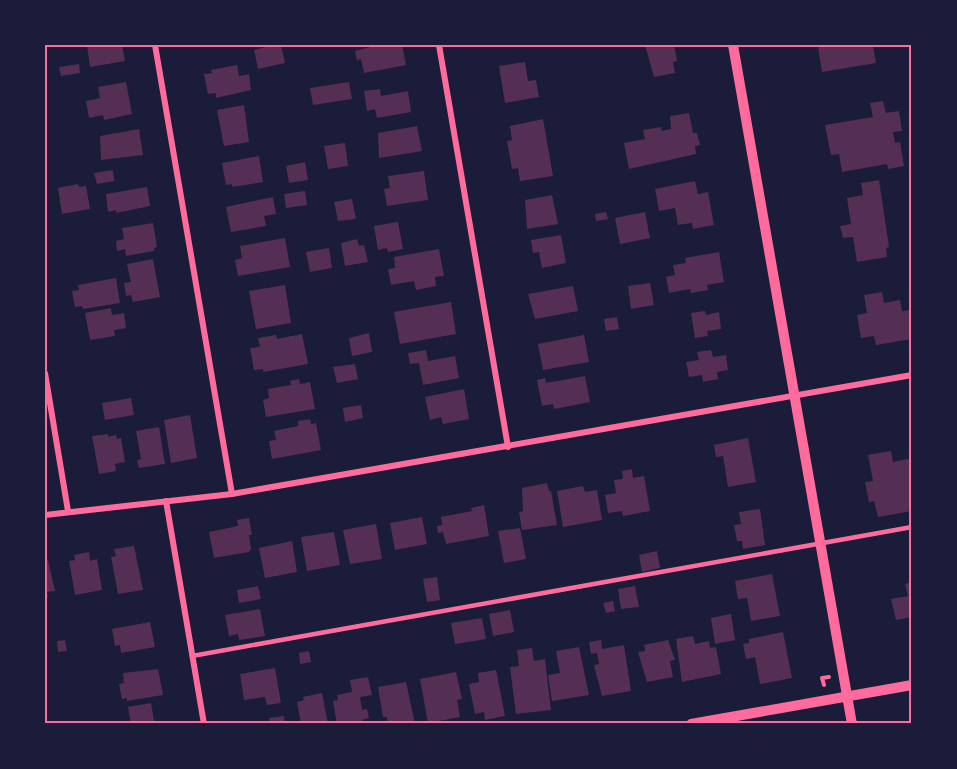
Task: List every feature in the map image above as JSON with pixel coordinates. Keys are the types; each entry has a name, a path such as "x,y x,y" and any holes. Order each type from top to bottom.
{"street":[{"path":"155,45 232,494"},
{"path":"439,45 508,447"},
{"path":"734,45 852,724"},
{"path":"45,373 68,511"},
{"path":"45,515 232,494 912,375"},
{"path":"166,501 204,724"},
{"path":"690,724 912,685"}],"lane":[{"path":"192,656 912,527"}],"path":[{"path":"824,685 822,678 830,676"}],"building":[{"path":"87,45 122,45 125,61 90,67"},
{"path":"281,45 285,63 258,69 254,50"},
{"path":"378,45 402,45 406,65 364,73 361,59 357,60 355,51"},
{"path":"645,45 674,45 677,61 673,62 675,73 654,77"},
{"path":"821,45 873,45 876,63 822,72 818,47"},
{"path":"525,62 528,81 536,80 539,97 505,103 499,66"},
{"path":"79,64 80,73 61,76 59,67"},
{"path":"237,65 239,76 249,74 251,90 216,98 216,93 208,94 204,74 212,73 211,70"},
{"path":"126,82 132,114 104,120 103,115 89,118 86,101 100,98 98,87"},
{"path":"349,82 352,99 313,105 310,88"},
{"path":"380,89 381,96 408,91 411,112 377,118 375,109 367,111 364,91"},
{"path":"883,101 886,113 899,111 902,131 893,132 895,143 900,142 904,166 888,169 887,164 842,172 839,154 831,155 825,125 873,117 870,103"},
{"path":"244,105 249,142 224,146 217,110"},
{"path":"689,113 693,133 697,133 700,145 695,146 696,154 629,169 624,143 645,139 643,130 661,127 662,131 671,129 670,116"},
{"path":"543,119 553,176 520,181 518,168 512,169 507,141 512,140 510,126"},
{"path":"417,126 422,151 379,158 378,133"},
{"path":"139,129 143,155 101,160 100,136"},
{"path":"345,143 348,166 328,169 324,146"},
{"path":"259,156 263,182 232,187 232,184 226,185 222,163"},
{"path":"305,162 308,180 289,183 286,166"},
{"path":"113,170 114,181 97,184 94,173"},
{"path":"424,171 428,200 387,206 384,189 390,188 388,176"},
{"path":"879,180 889,247 886,248 887,257 857,262 853,237 843,238 840,226 851,224 847,198 863,195 861,183"},
{"path":"695,181 698,194 708,192 714,225 693,229 692,223 678,225 675,208 659,211 655,189"},
{"path":"78,184 79,187 86,186 90,209 62,214 58,188"},
{"path":"147,187 150,206 116,213 116,210 108,212 106,194"},
{"path":"305,191 307,205 286,208 284,194"},
{"path":"552,195 558,224 527,229 525,200"},
{"path":"273,197 276,214 264,216 266,226 231,232 226,207"},
{"path":"352,199 356,219 338,221 334,202"},
{"path":"606,212 608,219 596,221 595,214"},
{"path":"645,212 650,238 620,244 615,218"},
{"path":"398,222 403,249 388,252 387,248 378,250 374,226"},
{"path":"153,223 157,247 154,251 126,256 125,249 117,251 116,241 124,239 122,228"},
{"path":"561,235 566,263 542,268 539,252 533,253 531,240"},
{"path":"285,238 290,267 238,276 235,260 242,258 240,246"},
{"path":"357,239 359,246 364,245 368,262 345,266 341,243"},
{"path":"329,248 332,268 310,272 306,252"},
{"path":"439,249 444,276 435,277 436,286 416,290 414,281 391,285 388,269 395,268 394,257"},
{"path":"719,252 724,282 707,285 708,290 691,293 690,289 669,293 666,277 675,275 673,265 686,263 685,258"},
{"path":"153,259 160,297 133,302 131,295 126,296 124,283 131,282 127,264"},
{"path":"116,278 120,303 83,309 82,306 75,307 72,291 79,290 78,285"},
{"path":"650,283 654,305 631,309 628,286"},
{"path":"285,285 291,323 256,329 249,291"},
{"path":"573,286 578,311 535,319 528,294"},
{"path":"882,292 884,303 900,300 902,311 911,310 912,339 876,345 874,336 861,338 857,315 867,313 864,295"},
{"path":"451,302 456,334 400,344 394,312"},
{"path":"111,308 112,315 124,313 126,328 114,330 115,336 90,340 85,313"},
{"path":"705,311 706,315 719,312 721,329 707,331 708,336 695,338 691,313"},
{"path":"617,317 619,329 606,331 604,319"},
{"path":"369,333 372,352 352,356 349,338"},
{"path":"302,334 308,364 263,372 263,369 254,370 250,348 260,347 258,338 276,335 277,339"},
{"path":"584,335 589,362 543,370 538,344"},
{"path":"426,350 428,361 455,356 459,378 423,385 419,363 410,364 408,353"},
{"path":"711,350 713,357 726,355 728,370 717,372 718,379 703,382 702,375 689,377 686,362 699,360 697,352"},
{"path":"355,364 358,379 337,383 333,367"},
{"path":"585,376 590,402 554,409 553,404 542,406 537,380 545,378 546,383"},
{"path":"299,379 300,384 310,382 315,409 266,417 263,400 269,398 268,389 291,385 290,381"},
{"path":"464,389 469,419 443,424 441,417 430,420 425,397"},
{"path":"131,398 134,415 105,420 102,403"},
{"path":"361,405 363,418 345,422 343,408"},
{"path":"190,415 197,458 171,463 164,420"},
{"path":"310,419 311,424 316,423 321,450 272,459 269,441 276,440 274,431 298,426 298,421"},
{"path":"159,427 165,464 139,468 137,460 141,459 136,431"},
{"path":"108,434 108,437 116,435 117,439 121,438 125,462 115,464 116,471 99,474 92,436"},
{"path":"748,438 756,482 728,487 723,456 716,457 714,445"},
{"path":"891,451 893,462 912,458 912,511 878,517 874,501 869,502 865,482 873,481 868,455"},
{"path":"632,469 633,478 644,476 650,511 623,516 622,511 608,513 605,495 616,493 614,480 623,479 622,471"},
{"path":"547,483 551,491 557,525 522,530 519,512 523,511 522,488"},
{"path":"583,486 585,492 597,490 602,520 563,527 557,491"},
{"path":"484,505 489,536 446,544 443,532 438,533 437,526 442,525 441,517 472,511 471,508"},
{"path":"760,509 765,545 743,549 742,541 737,541 734,525 741,524 739,512"},
{"path":"422,517 427,544 395,550 390,523"},
{"path":"249,518 252,535 249,535 251,549 249,552 214,558 209,532 238,526 237,520"},
{"path":"376,524 382,559 350,564 343,530"},
{"path":"520,528 526,559 504,563 498,531"},
{"path":"334,532 340,565 307,571 301,537"},
{"path":"292,541 297,572 265,578 259,548"},
{"path":"134,546 143,590 118,594 111,557 116,556 114,549"},
{"path":"657,551 660,568 642,572 639,555"},
{"path":"89,552 90,561 97,559 102,590 75,595 69,561 75,560 74,555"},
{"path":"45,560 48,560 55,591 47,592 48,598 45,599"},
{"path":"772,574 780,616 751,621 747,598 738,599 735,581"},
{"path":"437,577 440,600 427,602 423,579"},
{"path":"912,582 912,617 896,620 891,599 908,596 905,584"},
{"path":"258,586 261,599 239,603 237,590"},
{"path":"635,586 639,607 621,609 618,589"},
{"path":"613,601 615,611 606,613 603,603"},
{"path":"260,609 265,636 239,640 238,634 229,636 225,615"},
{"path":"510,610 514,632 493,636 489,614"},
{"path":"731,614 735,640 715,644 711,618"},
{"path":"482,618 486,639 455,644 451,623"},
{"path":"150,622 155,647 121,653 120,645 115,646 112,629"},
{"path":"783,632 792,678 760,684 755,657 746,659 743,644 749,643 749,639"},
{"path":"693,636 695,644 709,641 710,648 716,647 721,674 682,682 676,639"},
{"path":"65,640 67,651 58,652 57,641"},
{"path":"601,640 602,649 624,645 631,691 602,696 594,665 599,664 597,653 591,654 589,642"},
{"path":"668,640 675,660 670,661 673,677 647,682 638,652 645,651 644,645"},
{"path":"579,647 589,695 552,701 548,675 560,673 556,651"},
{"path":"532,648 534,661 545,659 551,710 516,714 510,667 519,666 517,650"},
{"path":"309,651 311,662 300,664 299,653"},
{"path":"275,668 281,703 267,705 265,697 244,700 240,674"},
{"path":"158,669 163,695 127,701 127,698 122,699 119,684 124,683 123,673"},
{"path":"496,670 505,716 485,720 484,712 475,714 469,684 479,682 478,673"},
{"path":"456,672 462,699 457,700 460,717 428,723 420,679"},
{"path":"368,677 372,695 360,697 362,710 367,709 369,718 362,720 363,724 337,724 333,701 338,700 337,695 352,692 350,680"},
{"path":"406,682 415,724 388,724 387,717 383,717 378,687"},
{"path":"322,693 328,724 301,724 297,702 304,700 303,697"},
{"path":"151,703 154,721 131,724 128,707"},
{"path":"284,716 285,724 270,724 269,718"}]}
